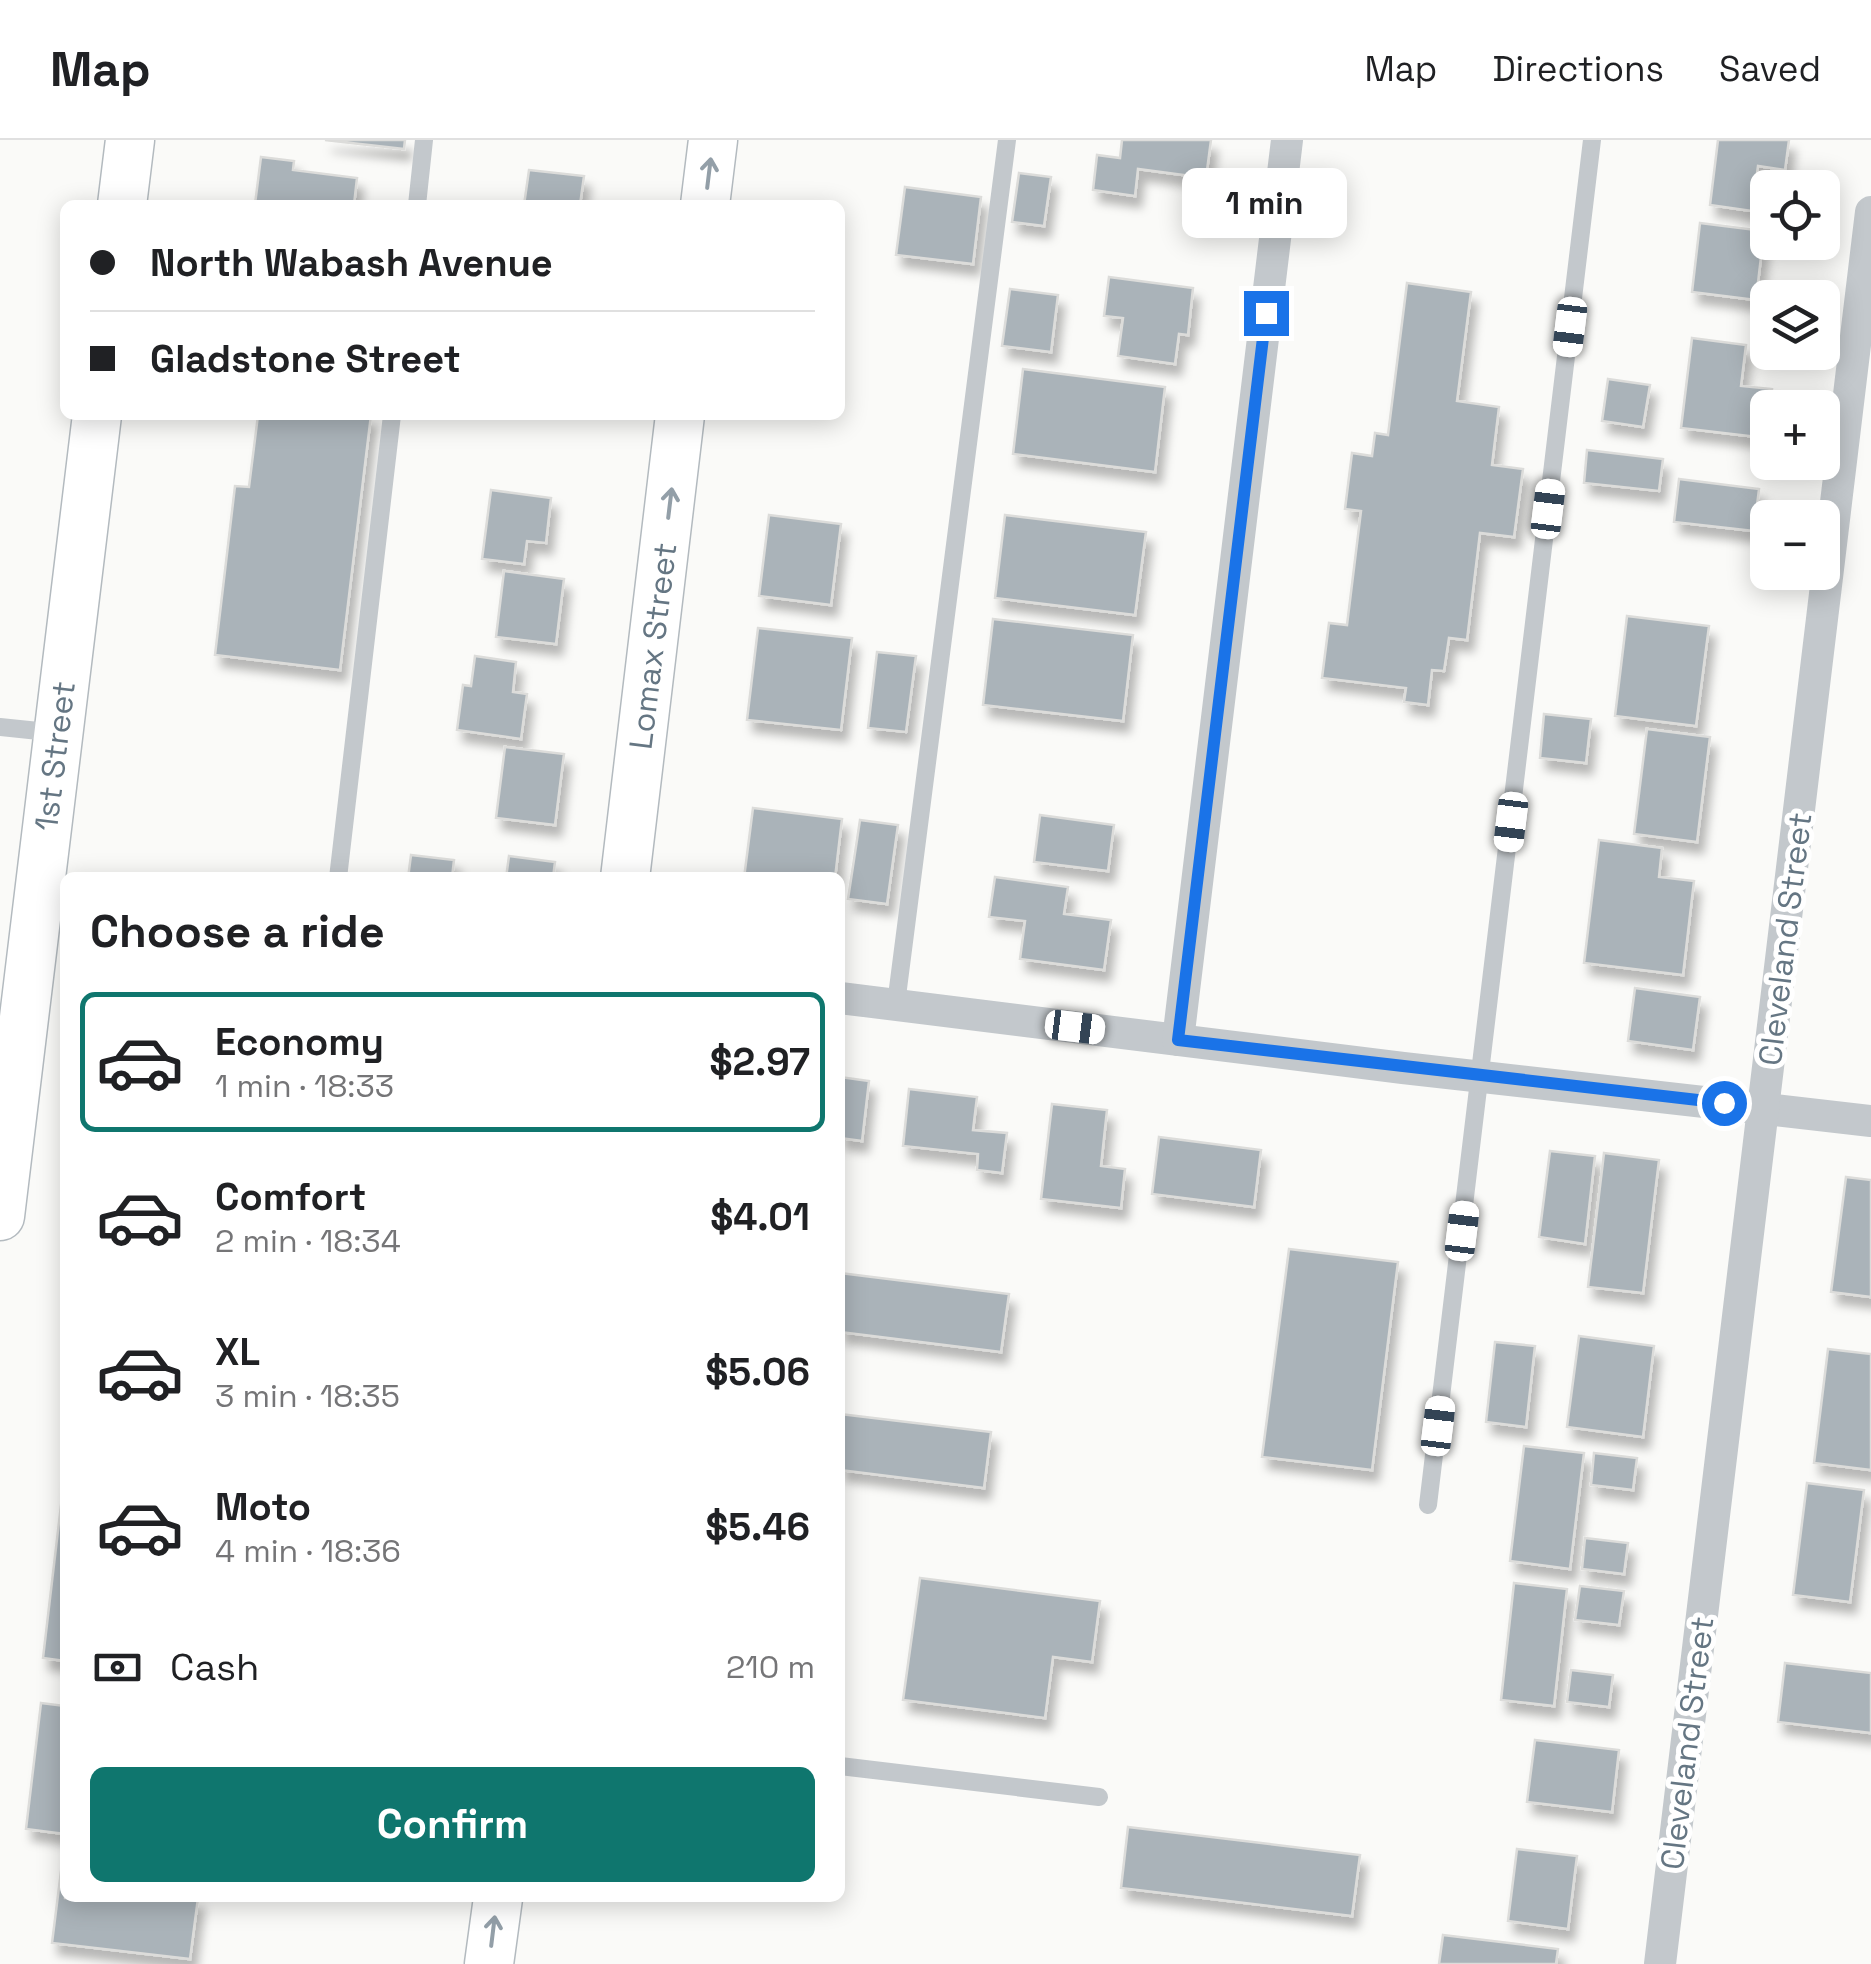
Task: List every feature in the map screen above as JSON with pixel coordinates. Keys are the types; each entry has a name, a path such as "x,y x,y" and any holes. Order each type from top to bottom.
{"main road":[{"path":"123,200 130,140"},
{"path":"706,200 713,140"},
{"name":"1st Street","path":"0,1216 4,1147 52,901 58,733 96,420"},
{"name":"Lomax Street","path":"626,872 679,420"},
{"path":"489,1964 497,1902"}],"street":[{"path":"1178,1040 1287,140"},
{"name":"Cleveland Street","path":"1660,1964 1871,212"},
{"path":"845,999 1481,1078 1871,1121"}],"lane":[{"path":"418,200 424,140"},
{"path":"896,1004 1007,140"},
{"path":"1428,1505 1592,140"},
{"path":"339,872 391,420"},
{"path":"0,727 58,733"},
{"path":"845,1767 1100,1797"}],"building":[{"path":"325,140 405,140 404,149"},
{"path":"1122,140 1211,140 1206,178 1138,169 1135,196 1093,190 1097,155 1120,158"},
{"path":"1718,140 1789,140 1785,170 1758,166 1757,170 1750,170 1750,211 1710,205"},
{"path":"261,157 294,161 293,170 357,178 355,200 256,200"},
{"path":"529,170 584,176 581,200 525,200"},
{"path":"1019,173 1051,177 1044,226 1012,222"},
{"path":"905,187 981,197 973,264 896,255"},
{"path":"1700,223 1750,229 1750,260 1761,260 1758,280 1750,280 1750,299 1692,292"},
{"path":"1109,277 1193,288 1188,335 1179,334 1175,364 1118,356 1123,318 1104,316"},
{"path":"1407,283 1471,292 1457,401 1499,407 1492,465 1523,469 1514,537 1480,533 1467,640 1449,638 1444,671 1432,670 1428,705 1404,702 1406,688 1322,678 1329,623 1347,625 1361,511 1345,509 1352,453 1372,456 1375,433 1388,435"},
{"path":"1010,289 1058,295 1051,352 1002,346"},
{"path":"1692,338 1746,345 1741,386 1772,389 1750,390 1750,436 1681,428"},
{"path":"1023,369 1165,387 1155,472 1013,454"},
{"path":"1608,379 1650,385 1643,427 1602,421"},
{"path":"257,420 370,420 340,670 215,655 235,486 249,487"},
{"path":"1587,450 1663,459 1659,491 1584,483"},
{"path":"1679,479 1759,489 1758,500 1750,500 1750,531 1674,522"},
{"path":"491,490 551,498 546,543 527,541 524,564 482,559"},
{"path":"769,515 841,524 831,605 759,596"},
{"path":"1005,515 1146,532 1135,615 995,598"},
{"path":"504,571 564,579 556,644 496,637"},
{"path":"1627,616 1709,626 1696,726 1615,716"},
{"path":"993,619 1133,635 1123,721 983,705"},
{"path":"758,628 852,638 841,730 747,720"},
{"path":"877,652 916,656 906,732 868,728"},
{"path":"475,656 516,662 513,692 527,694 521,739 457,730 463,685 471,686"},
{"path":"1544,714 1591,719 1586,763 1540,758"},
{"path":"1647,729 1710,737 1697,842 1634,834"},
{"path":"505,747 564,754 555,825 496,818"},
{"path":"753,808 842,819 836,872 745,872"},
{"path":"1040,815 1114,825 1108,871 1034,862"},
{"path":"860,820 898,825 887,904 848,899"},
{"path":"1599,840 1662,848 1659,877 1694,881 1683,975 1584,963"},
{"path":"411,855 454,860 453,872 409,872"},
{"path":"509,856 555,862 554,872 507,872"},
{"path":"995,877 1068,887 1064,914 1111,920 1104,970 1020,959 1025,921 989,917"},
{"path":"1635,988 1700,997 1693,1050 1628,1041"},
{"path":"845,1078 869,1081 862,1141 845,1139"},
{"path":"909,1089 977,1097 973,1130 1007,1133 1002,1173 977,1170 978,1154 903,1146"},
{"path":"1052,1104 1107,1110 1101,1166 1125,1169 1121,1208 1041,1199"},
{"path":"1159,1137 1261,1150 1254,1207 1152,1194"},
{"path":"1550,1151 1595,1156 1585,1244 1539,1237"},
{"path":"1604,1153 1659,1160 1643,1293 1588,1287"},
{"path":"1846,1177 1871,1180 1871,1297 1831,1292"},
{"path":"1289,1249 1398,1262 1372,1470 1262,1457"},
{"path":"845,1274 1009,1294 1001,1352 845,1333"},
{"path":"1579,1336 1654,1346 1643,1437 1567,1427"},
{"path":"1495,1342 1535,1346 1526,1427 1486,1422"},
{"path":"1828,1349 1871,1354 1871,1470 1814,1463"},
{"path":"845,1415 991,1432 984,1488 845,1471"},
{"path":"1524,1446 1584,1453 1570,1569 1510,1561"},
{"path":"1594,1453 1637,1458 1633,1490 1591,1485"},
{"path":"1807,1483 1864,1490 1850,1602 1793,1595"},
{"path":"60,1514 60,1660 43,1658"},
{"path":"1585,1538 1628,1543 1624,1574 1582,1569"},
{"path":"920,1578 1100,1601 1092,1662 1053,1657 1045,1718 903,1700"},
{"path":"1514,1583 1567,1589 1554,1706 1501,1700"},
{"path":"1580,1586 1624,1591 1619,1625 1575,1620"},
{"path":"1785,1663 1871,1673 1871,1733 1778,1722"},
{"path":"1571,1670 1613,1675 1609,1707 1567,1702"},
{"path":"41,1703 60,1705 60,1833 26,1829"},
{"path":"1535,1740 1619,1750 1612,1812 1527,1802"},
{"path":"1128,1827 1360,1855 1352,1916 1121,1888"},
{"path":"1517,1849 1577,1856 1568,1929 1508,1921"},
{"path":"60,1879 60,1902 197,1902 190,1959 52,1943"},
{"path":"1443,1935 1558,1949 1556,1964 1439,1964"}],"route":[{"path":"1266,313 1178,1040 1481,1078 1724,1103"}]}
